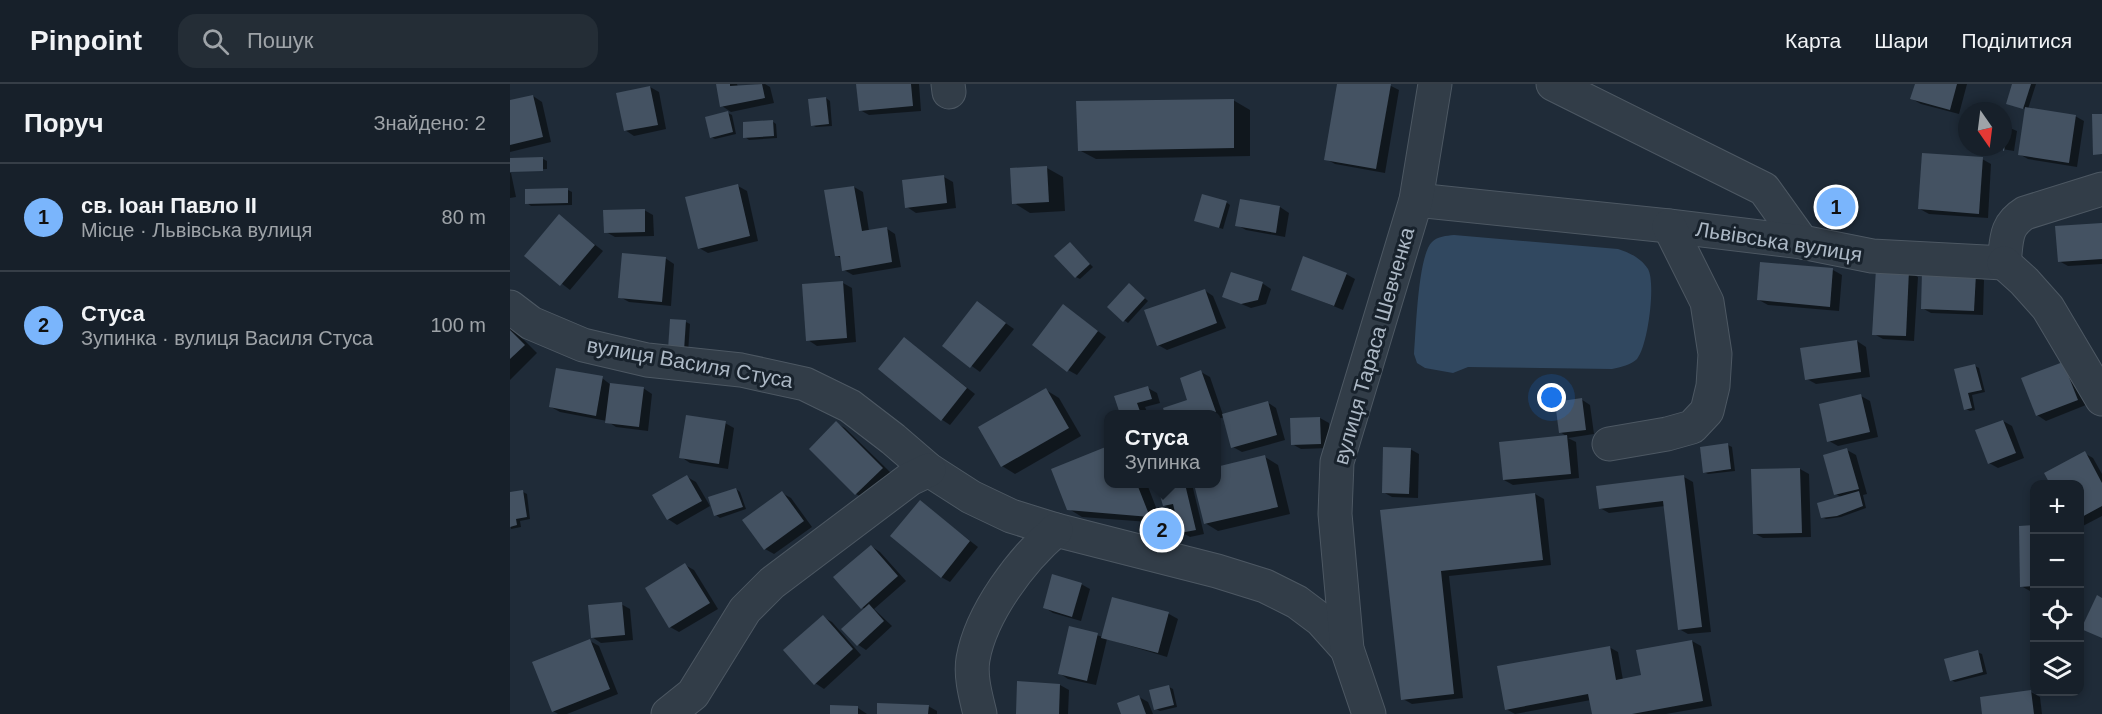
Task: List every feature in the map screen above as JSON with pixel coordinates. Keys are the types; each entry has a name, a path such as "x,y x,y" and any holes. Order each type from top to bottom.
{"street":[{"name":"вулиця Тараса Шевченка","path":"1369,714 1347,649 1335,514 1337,462 1416,200 1435,84"},
{"path":"1553,84 1764,189 1802,242"},
{"path":"2102,189 2025,213 2015,219 2008,229 2004,263 2048,308 2102,399"},
{"name":"Львівська вулиця","path":"1416,200 1802,242 1872,256 2004,263"},
{"path":"1609,444 1668,434 1692,427 1707,411 1713,386 1715,354 1707,302 1669,226"},
{"name":"вулиця Василя Стуса","path":"510,307 531,322 583,345 647,360 741,370 805,384 850,406 929,470 971,497 1011,516 1056,530 1217,571 1265,586 1297,602 1321,620 1347,649"},
{"path":"668,714 693,694 746,610 772,582 910,479 929,470"},
{"path":"980,714 973,680 973,661 990,610 1043,541 1056,530"}],"water":[{"path":"1454,235 1618,249 1639,259 1648,269 1651,300 1647,329 1637,359 1612,369 1468,367 1453,373 1425,368 1417,363 1414,354 1418,294 1427,250 1439,237"}],"building":[{"path":"716,84 730,84 730,86 762,84 765,98 720,107"},
{"path":"856,84 911,84 913,106 859,111"},
{"path":"1337,84 1391,84 1376,169 1324,160"},
{"path":"1915,84 1957,84 1950,110 1910,99"},
{"path":"2012,84 2031,84 2023,109 2012,106 2012,102 2007,102"},
{"path":"650,86 658,125 624,131 616,93"},
{"path":"533,95 543,137 510,145 510,100"},
{"path":"826,97 829,124 811,126 808,99"},
{"path":"1234,99 1234,148 1078,151 1076,101"},
{"path":"2025,107 2076,115 2069,163 2018,155"},
{"path":"728,111 733,132 710,138 705,117"},
{"path":"2092,114 2102,114 2102,154 2093,155"},
{"path":"773,120 774,136 743,138 743,122"},
{"path":"1922,153 1983,157 1979,214 1918,209"},
{"path":"543,157 543,171 510,172 510,158"},
{"path":"1047,166 1049,202 1012,204 1010,168"},
{"path":"944,175 947,203 905,208 902,180"},
{"path":"738,184 750,236 698,249 685,197"},
{"path":"854,186 862,231 887,227 892,262 842,271 840,256 835,256 824,190"},
{"path":"568,188 568,203 525,204 525,189"},
{"path":"1202,194 1227,201 1219,228 1194,221"},
{"path":"1240,199 1280,206 1276,233 1235,226"},
{"path":"645,209 645,232 604,233 603,210"},
{"path":"559,214 595,245 560,286 524,256"},
{"path":"2102,223 2102,259 2058,262 2055,226"},
{"path":"1070,242 1090,264 1075,278 1054,256"},
{"path":"622,253 666,257 662,302 618,298"},
{"path":"1303,256 1347,273 1334,306 1291,290"},
{"path":"1760,262 1833,268 1830,307 1757,300"},
{"path":"1876,269 1909,270 1906,336 1872,335"},
{"path":"1922,271 1976,274 1974,311 1921,309"},
{"path":"1231,272 1263,282 1258,300 1241,304 1222,297"},
{"path":"843,281 847,338 806,341 802,284"},
{"path":"1129,283 1145,298 1123,322 1107,307"},
{"path":"1205,289 1217,323 1157,346 1144,310"},
{"path":"977,301 1006,323 970,368 942,346"},
{"path":"1063,304 1098,331 1067,372 1032,345"},
{"path":"670,319 686,320 684,351 668,350"},
{"path":"510,330 525,345 510,359"},
{"path":"904,337 967,388 941,421 878,369"},
{"path":"1857,340 1861,372 1805,380 1800,348"},
{"path":"2063,362 2078,400 2036,416 2021,378"},
{"path":"1975,364 1982,390 1968,393 1972,408 1964,410 1954,369"},
{"path":"556,368 603,376 596,416 549,407"},
{"path":"1201,370 1215,410 1164,410 1163,408 1187,400 1180,378"},
{"path":"610,383 644,387 639,427 605,423"},
{"path":"1148,386 1152,399 1137,403 1140,410 1119,410 1114,396"},
{"path":"1046,388 1069,428 1001,467 978,427"},
{"path":"1861,394 1870,432 1827,442 1819,404"},
{"path":"1582,398 1586,430 1559,433 1555,402"},
{"path":"1268,401 1277,435 1231,448 1222,414"},
{"path":"686,415 726,421 719,464 679,458"},
{"path":"1320,417 1321,444 1291,445 1290,418"},
{"path":"2003,420 2016,453 1988,464 1975,430"},
{"path":"836,421 883,468 855,495 809,449"},
{"path":"1567,435 1571,474 1503,480 1499,442"},
{"path":"1728,443 1731,469 1703,473 1700,447"},
{"path":"1383,447 1411,448 1409,494 1382,493"},
{"path":"1104,448 1104,488 1139,488 1150,517 1067,510 1051,469"},
{"path":"1847,448 1859,489 1834,495 1823,455"},
{"path":"2085,451 2102,483 2102,506 2084,516 2084,480 2048,480 2044,473"},
{"path":"1265,455 1278,507 1204,524 1195,488 1221,488 1221,466"},
{"path":"1800,468 1802,533 1753,534 1751,469"},
{"path":"687,475 702,501 667,520 652,495"},
{"path":"1684,475 1702,627 1678,630 1663,501 1599,509 1596,486"},
{"path":"736,488 743,507 714,516 708,497"},
{"path":"1158,488 1186,488 1196,530 1180,533 1173,504 1163,506"},
{"path":"523,490 527,517 516,519 517,525 510,527 510,492"},
{"path":"782,491 804,521 764,550 742,520"},
{"path":"1859,491 1863,506 1837,516 1821,518 1817,503"},
{"path":"1535,493 1543,560 1441,571 1454,694 1401,700 1380,510"},
{"path":"920,500 970,541 941,578 890,536"},
{"path":"2030,525 2030,586 2020,587 2019,526"},
{"path":"871,545 898,576 861,609 833,577"},
{"path":"685,563 710,603 669,628 645,588"},
{"path":"1052,574 1082,583 1072,617 1043,608"},
{"path":"2097,595 2102,598 2102,638 2084,630 2084,623"},
{"path":"1112,597 1169,612 1158,653 1101,638"},
{"path":"622,602 625,635 591,638 588,605"},
{"path":"869,604 884,621 857,646 841,629"},
{"path":"823,615 853,649 814,685 783,650"},
{"path":"1069,626 1098,633 1087,681 1058,674"},
{"path":"590,639 610,689 552,712 532,662"},
{"path":"1692,640 1703,701 1632,714 1592,714 1588,694 1505,710 1497,666 1610,646 1616,680 1641,675 1636,650"},
{"path":"1978,650 1983,672 1950,681 1944,659"},
{"path":"1017,681 1060,684 1059,714 1016,714"},
{"path":"1169,685 1174,705 1154,710 1149,690"},
{"path":"2030,690 2034,714 1982,714 1980,697"},
{"path":"1139,695 1146,714 1121,714 1117,703"},
{"path":"877,703 929,705 928,714 877,714"},
{"path":"830,705 858,706 858,714 830,714"}],"place":[{"name":"св. Іоан Павло ІІ","path":"1836,207"},
{"name":"Стуса","path":"1162,530"}]}
